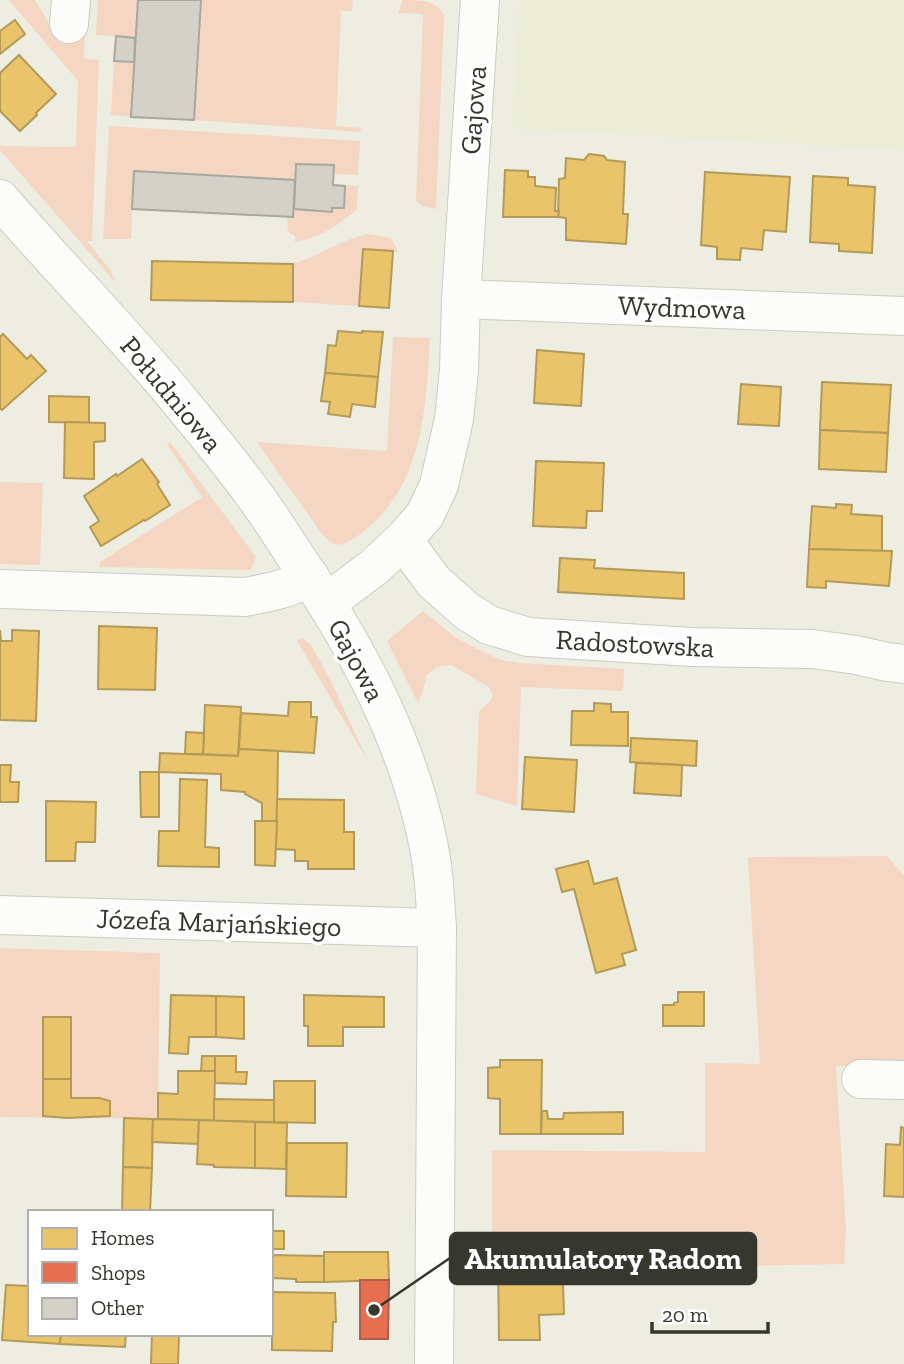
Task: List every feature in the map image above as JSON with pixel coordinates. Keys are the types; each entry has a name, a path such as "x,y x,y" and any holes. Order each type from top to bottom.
{"street":[{"name":"Gajowa","path":"434,1364 437,928 428,839 405,759 373,684 318,590 373,568 425,515 439,485 454,419 459,370 480,0"},
{"name":"Południowa","path":"0,199 182,403 253,493 318,590"},
{"name":"Wydmowa","path":"461,299 904,316"},
{"name":"Radostowska","path":"403,540 434,582 468,612 489,625 518,635 692,647 813,649 904,664"},
{"path":"0,589 244,597 275,592 297,584 318,590"},
{"name":"Józefa Marjańskiego","path":"0,915 437,928"},
{"path":"861,1079 904,1080"}],"shaded area":[{"path":"9,0 35,0 50,25 85,27 84,59 99,60 92,241 87,241 111,271 116,283 0,150 0,146 76,147 78,81"},
{"path":"98,0 138,0 135,38 96,35"},
{"path":"201,0 353,0 352,11 341,11 336,126 361,128 360,132 194,120"},
{"path":"403,0 433,4 444,16 436,209 422,206 416,201 423,14 398,13"},
{"path":"520,0 904,0 904,150 512,128"},
{"path":"114,61 134,62 131,117 111,115"},
{"path":"109,126 360,141 358,175 334,174 333,184 358,186 357,209 329,230 295,242 295,236 288,232 287,217 293,217 295,180 134,172 131,239 103,239"},
{"path":"368,234 391,238 398,252 363,249 359,306 293,302 293,263"},
{"path":"393,337 430,338 423,420 417,446 397,495 380,516 347,543 333,543 319,530 257,442 387,451"},
{"path":"170,442 256,557 251,570 99,567 100,562 202,497 167,444"},
{"path":"0,482 43,483 40,565 0,564"},
{"path":"423,611 455,637 501,660 624,669 623,691 521,687 517,806 476,794 479,711 493,695 489,687 451,665 437,667 426,676 418,703 387,641"},
{"path":"302,638 311,645 328,675 369,763 297,641"},
{"path":"887,856 904,876 904,1068 836,1066 846,1230 844,1264 492,1270 492,1150 705,1152 705,1063 760,1064 748,857"},
{"path":"0,948 160,953 158,1119 0,1117"}],"building: Homes":[{"path":"15,20 25,34 0,54 0,31"},
{"path":"19,55 56,94 20,131 0,111 0,73"},
{"path":"589,154 625,162 623,214 628,214 626,244 566,240 566,218 558,217 559,179 565,178 566,158 584,160"},
{"path":"505,170 528,171 528,177 535,177 535,186 556,188 555,211 559,211 558,217 503,217"},
{"path":"705,172 790,177 786,232 764,230 762,250 741,248 740,260 717,259 717,247 701,245"},
{"path":"813,176 848,178 848,185 875,187 872,253 839,251 839,244 810,242"},
{"path":"363,249 393,251 389,308 359,306"},
{"path":"152,261 293,264 293,302 151,300"},
{"path":"338,331 383,332 378,377 325,373 328,345 336,346"},
{"path":"3,334 27,359 31,355 46,371 2,410 0,337"},
{"path":"537,350 584,354 581,406 534,403"},
{"path":"325,373 378,377 375,407 352,404 350,417 328,414 330,402 321,401"},
{"path":"822,382 891,385 888,433 820,430"},
{"path":"741,384 781,387 779,426 738,424"},
{"path":"49,396 89,397 89,423 49,422"},
{"path":"65,422 105,423 105,441 94,442 94,479 64,478"},
{"path":"820,430 888,433 886,472 819,469"},
{"path":"142,459 159,482 157,484 170,505 101,546 90,527 99,521 84,496"},
{"path":"536,461 604,463 602,511 587,511 586,528 533,526"},
{"path":"836,504 852,505 851,514 882,516 882,551 809,549 812,506 836,508"},
{"path":"809,549 892,551 889,586 826,581 826,588 807,587"},
{"path":"560,558 595,560 594,568 684,573 684,599 558,592"},
{"path":"99,626 157,628 155,690 98,689"},
{"path":"0,630 1,641 12,641 12,630 39,631 36,721 0,720"},
{"path":"289,702 311,702 311,717 317,717 314,753 239,749 241,713 288,716"},
{"path":"594,703 611,704 611,712 628,712 628,746 571,745 572,711 594,711"},
{"path":"205,705 241,707 238,756 203,754"},
{"path":"186,732 204,733 203,754 185,754"},
{"path":"631,738 697,741 696,766 630,762"},
{"path":"239,749 278,751 277,821 262,821 262,803 245,792 221,790 221,774 159,772 160,753 238,756"},
{"path":"525,757 577,760 574,812 522,809"},
{"path":"636,763 682,765 681,796 634,793"},
{"path":"0,765 11,765 10,782 19,782 18,802 0,802"},
{"path":"140,772 159,772 159,817 141,817"},
{"path":"180,779 207,780 205,847 219,848 219,867 158,866 159,831 179,831"},
{"path":"277,799 344,800 344,832 354,832 354,869 308,869 308,861 295,861 295,850 276,849"},
{"path":"46,801 96,802 95,842 76,842 75,861 46,861"},
{"path":"255,821 277,821 275,866 255,865"},
{"path":"588,861 594,884 617,878 636,950 622,954 625,965 596,973 574,889 562,892 556,869"},
{"path":"678,992 704,992 704,1026 663,1026 663,1005 674,1005 678,1002"},
{"path":"171,995 216,996 216,1037 189,1037 188,1054 169,1053"},
{"path":"304,995 384,997 384,1027 343,1027 343,1046 308,1046 308,1026 304,1026"},
{"path":"216,996 244,997 244,1039 216,1037"},
{"path":"43,1017 71,1017 71,1079 43,1079"},
{"path":"202,1056 215,1056 215,1071 201,1072"},
{"path":"215,1056 236,1056 236,1072 247,1072 246,1084 215,1083"},
{"path":"500,1060 542,1060 541,1134 500,1134 500,1099 488,1098 488,1068 500,1067"},
{"path":"178,1071 215,1071 214,1121 158,1119 158,1093 178,1094"},
{"path":"43,1079 71,1079 71,1098 99,1098 110,1101 110,1116 43,1116"},
{"path":"274,1081 315,1081 315,1123 274,1122"},
{"path":"214,1099 274,1100 274,1122 214,1121"},
{"path":"542,1111 547,1111 548,1119 563,1119 564,1113 623,1112 623,1134 541,1134"},
{"path":"124,1118 153,1119 152,1168 123,1167"},
{"path":"153,1119 199,1120 198,1144 152,1142"},
{"path":"199,1120 255,1122 255,1168 197,1164"},
{"path":"255,1122 287,1123 286,1169 255,1168"},
{"path":"901,1127 904,1128 904,1197 884,1196 886,1144 900,1145"},
{"path":"287,1143 347,1143 346,1197 286,1196"},
{"path":"123,1167 152,1168 150,1210 122,1210"},
{"path":"273,1231 284,1231 284,1249 273,1249"},
{"path":"324,1252 388,1252 389,1280 324,1282"},
{"path":"273,1255 324,1256 324,1282 296,1282 296,1279 273,1278"},
{"path":"498,1265 539,1265 539,1284 563,1284 564,1314 539,1315 540,1340 499,1340"},
{"path":"6,1285 28,1286 28,1336 61,1336 60,1344 2,1340"},
{"path":"273,1292 335,1293 336,1322 333,1322 332,1351 272,1350"},
{"path":"61,1336 126,1336 125,1347 60,1344"},
{"path":"152,1336 179,1336 178,1364 151,1364"}],"building: Shops":[{"path":"360,1280 389,1280 388,1339 360,1339"}],"building: Other":[{"path":"138,0 201,0 194,120 131,117"},
{"path":"116,36 135,38 134,62 114,61"},
{"path":"296,164 334,165 333,185 345,186 344,208 332,208 332,212 294,209"},
{"path":"134,171 295,180 293,217 132,209"}],"place":[{"name":"Akumulatory Radom","path":"374,1310"}]}
